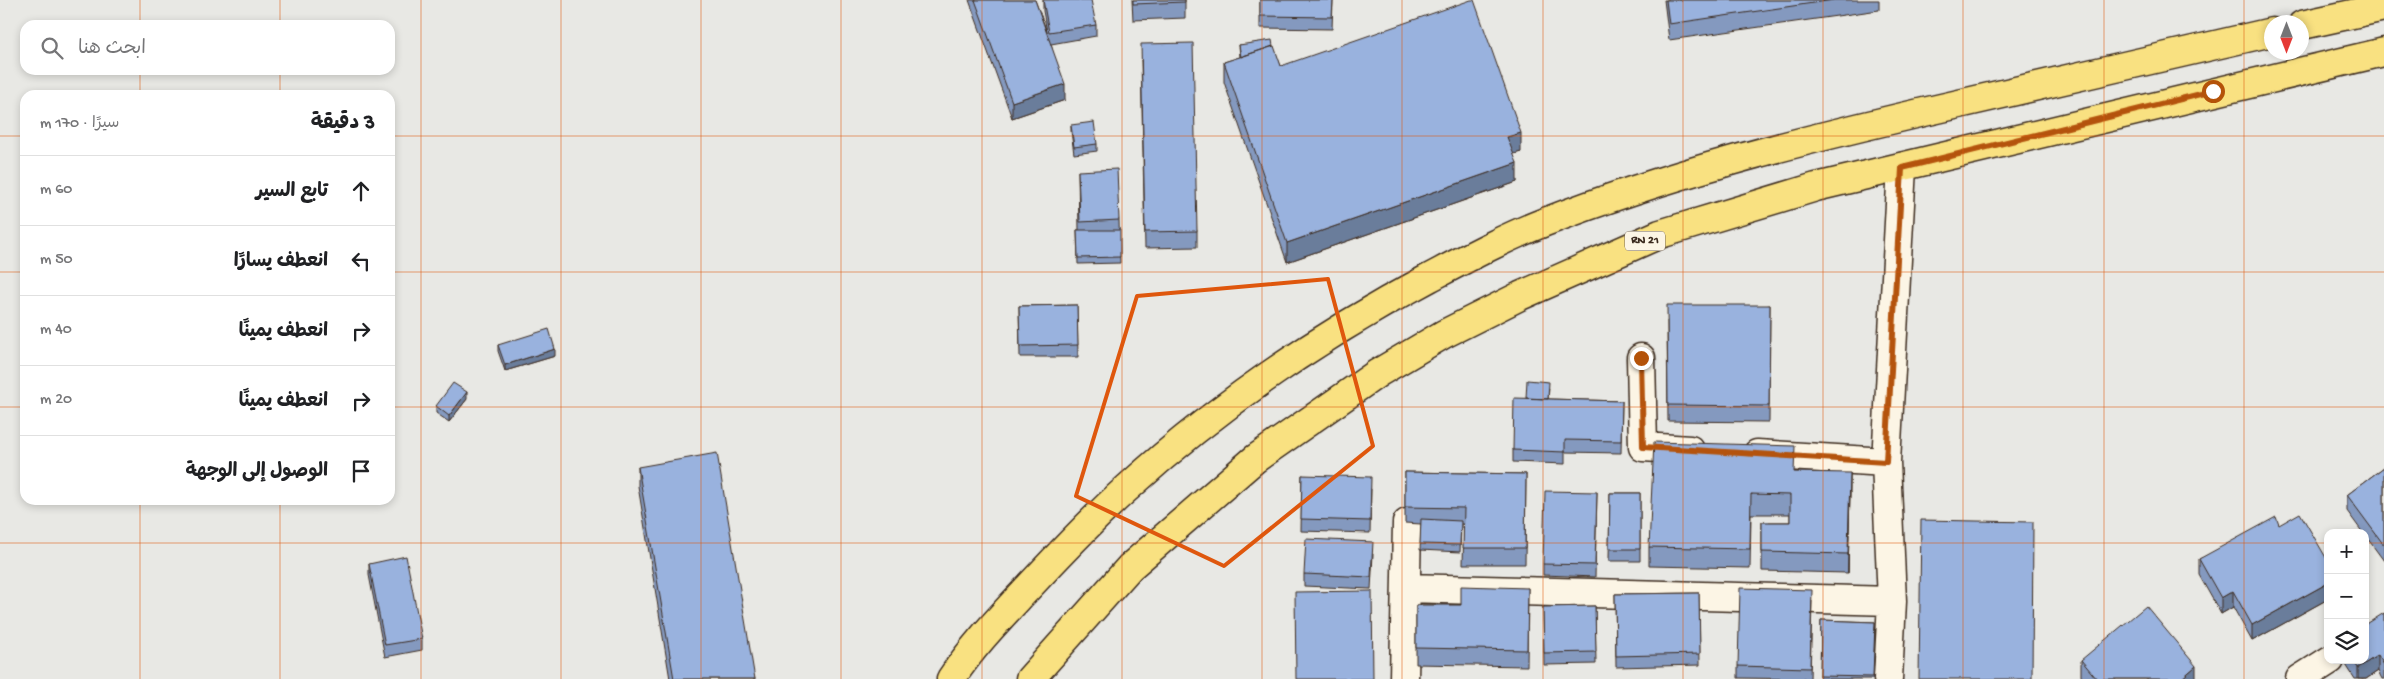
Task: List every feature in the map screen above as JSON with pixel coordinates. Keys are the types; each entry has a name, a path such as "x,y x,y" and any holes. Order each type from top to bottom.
{"main road":[{"path":"2309,23 2384,7"},
{"path":"951,679 970,651 1082,529 1151,466 1223,408 1298,354 1377,306 1458,262 1542,222 1634,190 1722,163 1830,134 2264,34"},
{"name":"RN 21","path":"1030,679 1130,567 1255,458 1378,373 1428,344 1520,296 1660,234 1816,187 1902,168 2213,91 2384,52"}],"street":[{"path":"1888,679 1892,601 1886,462 1902,168"},
{"path":"1641,358 1643,447 1886,462"},
{"path":"1404,679 1407,523"},
{"path":"1406,588 1892,601"},
{"path":"2300,679 2324,664"}],"highlighted area":[{"path":"1328,279 1373,446 1224,566 1076,496 1137,296"}],"building":[{"path":"975,0 1035,0 1065,84 1012,102"},
{"path":"1043,0 1091,0 1096,25 1049,32"},
{"path":"1133,0 1185,0 1185,2 1133,4"},
{"path":"1260,0 1333,0 1332,17 1260,16"},
{"path":"1474,0 1521,133 1507,137 1517,163 1287,243 1224,62 1274,46 1281,66"},
{"path":"1666,0 1834,0 1669,24"},
{"path":"1272,40 1273,46 1241,57 1239,45"},
{"path":"1193,43 1197,231 1145,232 1141,44"},
{"path":"1094,122 1097,144 1074,147 1071,125"},
{"path":"1117,169 1119,220 1080,222 1078,171"},
{"path":"1077,230 1120,230 1120,257 1078,258"},
{"path":"1077,305 1078,345 1020,346 1019,306"},
{"path":"1667,305 1770,305 1769,406 1668,405"},
{"path":"549,329 555,349 505,365 498,345"},
{"path":"1527,380 1549,382 1548,399 1526,398"},
{"path":"453,383 467,392 449,416 436,406"},
{"path":"1514,398 1622,401 1621,441 1565,440 1565,452 1513,450"},
{"path":"1654,442 1795,446 1794,472 1850,473 1848,554 1762,552 1762,522 1790,522 1790,495 1751,494 1750,549 1649,547"},
{"path":"717,453 755,679 674,679 638,467"},
{"path":"2384,467 2384,545 2347,495"},
{"path":"1405,472 1526,474 1525,548 1463,548 1464,508 1405,507"},
{"path":"1302,475 1371,477 1370,521 1301,519"},
{"path":"1545,491 1597,492 1595,565 1543,564"},
{"path":"1610,493 1640,493 1640,549 1609,549"},
{"path":"2300,513 2324,554 2324,585 2252,625 2233,591 2221,598 2199,559 2276,517 2279,525"},
{"path":"1421,519 1461,521 1460,545 1420,544"},
{"path":"1921,520 2033,522 2032,679 1919,679"},
{"path":"1306,539 1373,542 1371,577 1304,574"},
{"path":"406,556 422,639 385,645 369,564"},
{"path":"1461,586 1528,588 1527,650 1416,648 1416,605 1461,605"},
{"path":"1740,588 1812,590 1810,668 1738,666"},
{"path":"1372,591 1373,679 1296,679 1295,592"},
{"path":"1699,593 1700,654 1616,656 1615,594"},
{"path":"1595,606 1596,652 1544,653 1543,607"},
{"path":"2146,606 2196,666 2181,679 2097,679 2081,660"},
{"path":"2384,613 2384,665 2378,655 2369,661 2369,622"},
{"path":"1821,620 1875,622 1873,677 1820,676"},
{"path":"2356,664 2364,664 2358,668"}],"route":[{"path":"1641,358 1643,447 1886,462 1902,168 2213,91"}]}
